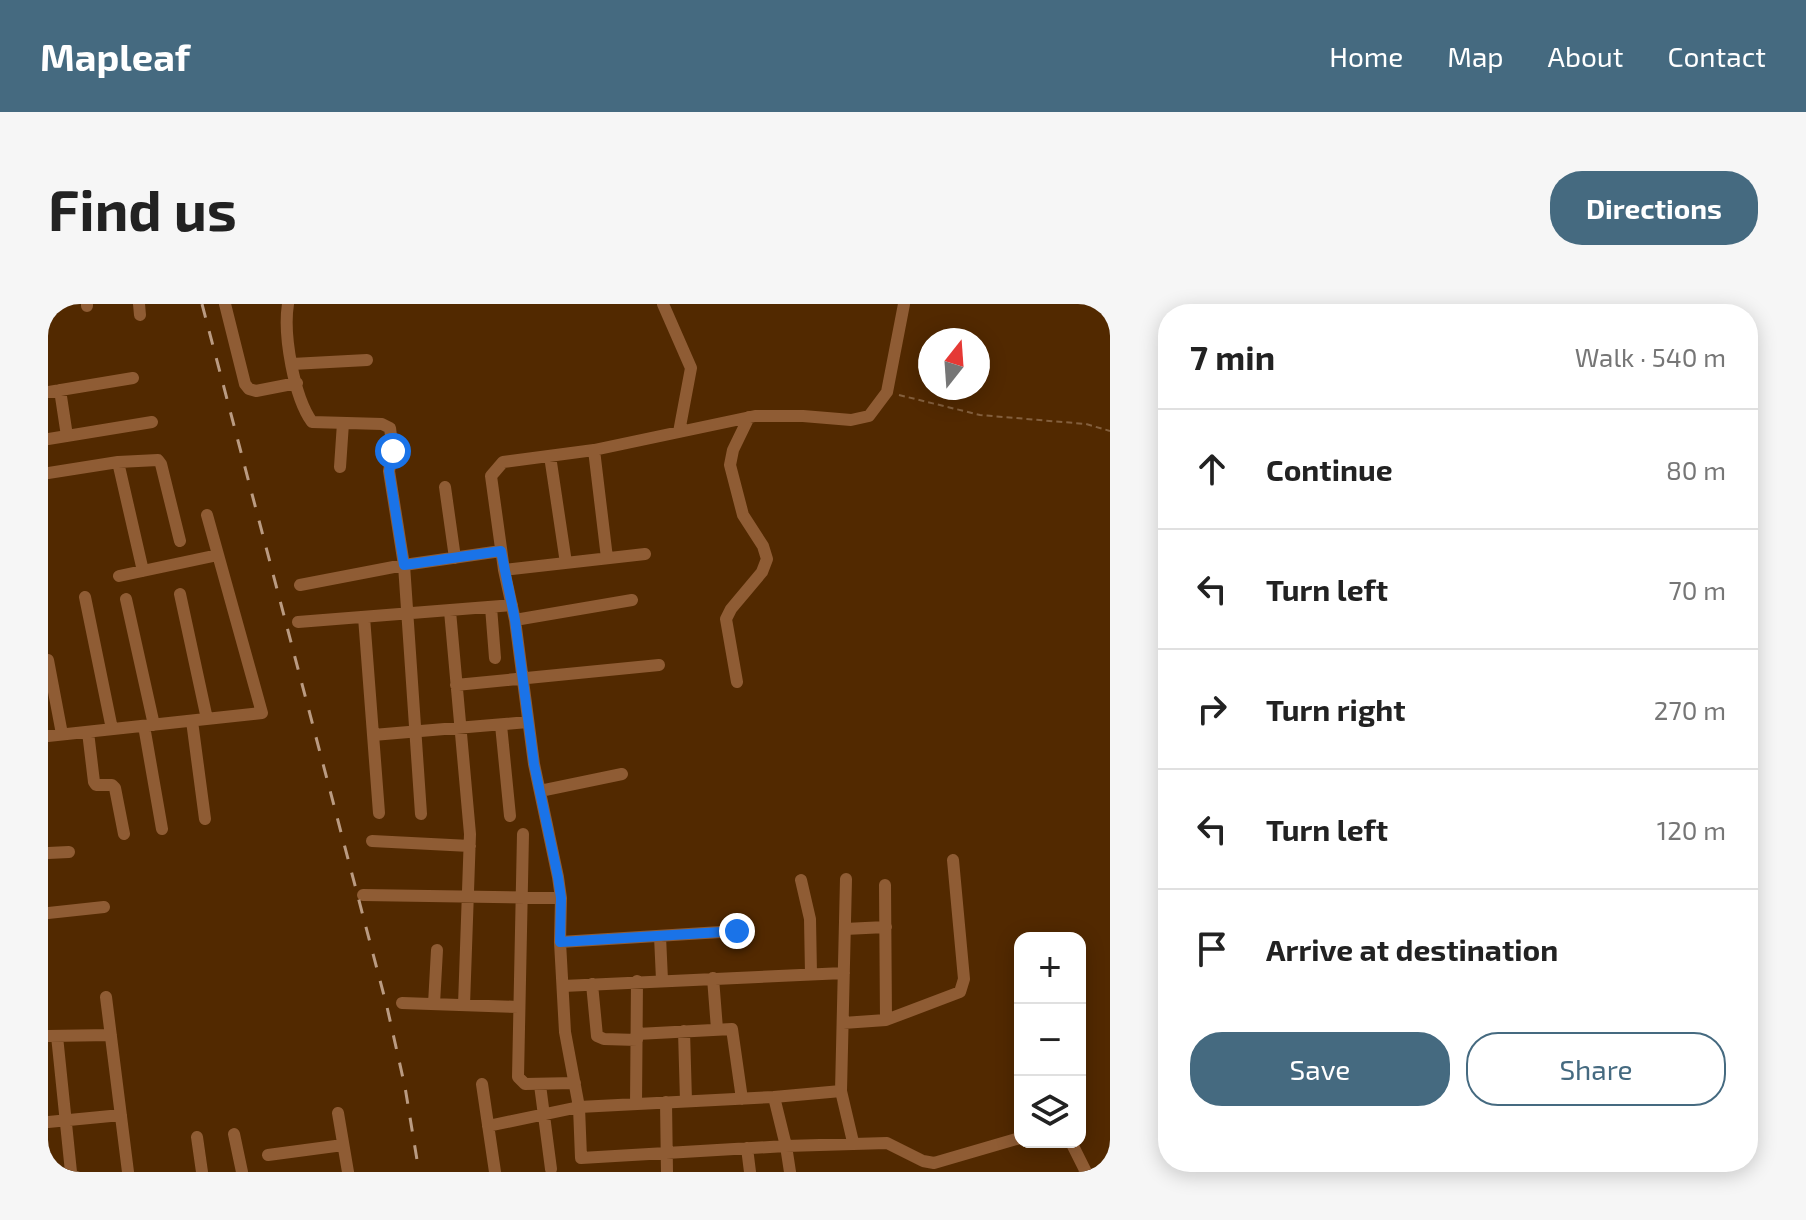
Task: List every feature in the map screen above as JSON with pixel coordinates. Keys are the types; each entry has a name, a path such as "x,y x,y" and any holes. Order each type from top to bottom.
{"street":[{"path":"225,304 245,384 249,389 256,391 297,383"},
{"path":"288,304 287,330 292,364 305,412 312,422 382,424 390,428 393,451 389,471 404,565 421,814"},
{"path":"663,304 691,368 679,432"},
{"path":"904,304 887,392 869,416 851,420 803,416 749,417 594,450 503,462 491,476 504,570 515,620 521,680 561,898 565,1032 579,1107 581,1158 853,1142 890,1144 923,1161 934,1163 1014,1140"},
{"path":"292,364 367,360"},
{"path":"67,436 54,391 133,378"},
{"path":"737,682 726,619 762,572 767,559 763,546 743,515 730,465 749,417"},
{"path":"48,439 152,422"},
{"path":"340,467 343,423"},
{"path":"594,450 607,558"},
{"path":"550,456 566,563"},
{"path":"48,473 118,462 153,459 160,462 180,541"},
{"path":"118,462 143,571"},
{"path":"445,487 455,558"},
{"path":"48,736 262,713 207,515"},
{"path":"300,585 501,551"},
{"path":"504,570 645,554"},
{"path":"119,576 218,555"},
{"path":"180,594 207,719"},
{"path":"85,597 112,729"},
{"path":"126,599 149,725 162,829"},
{"path":"515,620 632,600"},
{"path":"298,622 512,605"},
{"path":"491,607 495,658"},
{"path":"450,611 470,846 464,1005"},
{"path":"364,617 379,813"},
{"path":"48,660 62,734"},
{"path":"456,685 659,665"},
{"path":"192,721 205,819"},
{"path":"373,735 528,722"},
{"path":"501,725 510,816"},
{"path":"88,732 94,782 115,788 124,834"},
{"path":"540,791 622,774"},
{"path":"523,834 518,1077 525,1084 575,1083"},
{"path":"372,841 470,846"},
{"path":"48,853 69,852"},
{"path":"843,1023 886,1020 954,995 963,986 953,860"},
{"path":"846,879 841,1091 853,1142"},
{"path":"801,880 810,919 811,974"},
{"path":"885,885 886,1020"},
{"path":"363,895 561,898"},
{"path":"48,913 104,907"},
{"path":"845,929 886,927"},
{"path":"560,942 737,931"},
{"path":"660,936 662,980"},
{"path":"434,1004 437,950"},
{"path":"563,986 844,973"},
{"path":"713,978 717,1029"},
{"path":"636,1104 637,981"},
{"path":"592,984 597,1036 604,1039 728,1028 733,1032 742,1099"},
{"path":"106,997 128,1172"},
{"path":"402,1003 519,1007"},
{"path":"684,1031 686,1101"},
{"path":"71,1172 52,1036 111,1035"},
{"path":"482,1084 495,1172"},
{"path":"540,1085 551,1169"},
{"path":"488,1126 579,1107 841,1091"},
{"path":"774,1097 790,1172"},
{"path":"666,1102 667,1172"},
{"path":"338,1113 348,1172"},
{"path":"48,1122 121,1115"},
{"path":"234,1134 242,1172"},
{"path":"197,1137 202,1172"},
{"path":"268,1155 343,1145"},
{"path":"747,1148 750,1172"},
{"path":"1074,1148 1086,1172"}],"path":[{"path":"887,392 980,415 1086,424 1110,431"}],"railway":[{"path":"202,304 387,1007 405,1087 419,1172"}],"route":[{"path":"393,451 389,471 404,565 501,551 515,620 534,764 558,877 560,942 737,931"}]}
